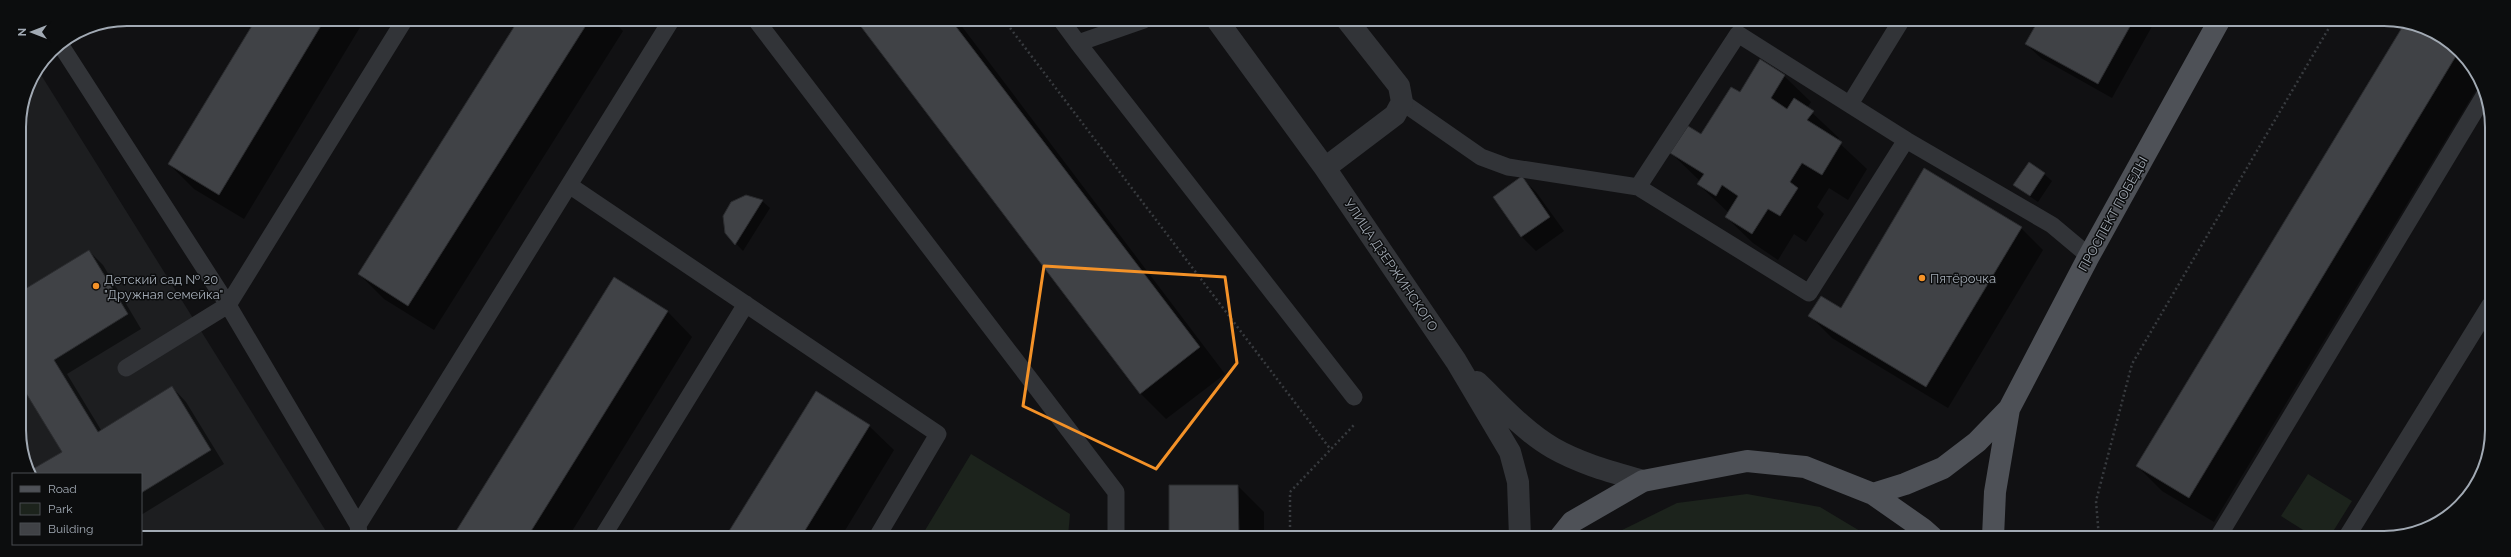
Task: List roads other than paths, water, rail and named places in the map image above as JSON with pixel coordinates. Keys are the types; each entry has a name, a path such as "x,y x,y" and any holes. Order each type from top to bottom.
{"main road":[{"name":"ПРОСПЕКТ ПОБЕДЫ","path":"1873,494 1905,484 1943,468 1977,442 2009,409 2089,256 2216,26"},
{"name":"ПРОСПЕКТ ПОБЕДЫ","path":"1993,531 1995,492 2009,409"},
{"path":"1565,531 1572,522 1642,481 1747,461 1805,467 1873,494 1926,531"}],"street":[{"name":"УЛИЦА ДЗЕРЖИНСКОГО","path":"1221,26 1325,168 1456,361 1510,452 1518,482 1520,531"},
{"path":"1325,168 1395,115 1402,102 1399,86 1352,26"},
{"name":"УЛИЦА ДЗЕРЖИНСКОГО","path":"1456,361 1514,418 1553,448 1595,467 1642,481"}],"lane":[{"path":"126,368 228,305 401,26"},
{"path":"63,49 228,305 359,530 569,185 668,26"},
{"path":"761,26 1116,492 1116,531"},
{"path":"1065,26 1354,397"},
{"path":"1078,43 1127,26"},
{"path":"1850,104 1898,26"},
{"path":"1638,187 1738,34 1906,140 2052,225 2089,256"},
{"path":"2222,531 2481,100"},
{"path":"1402,102 1481,156 1508,167 1638,187 1809,293 1906,140"},
{"path":"569,185 938,434 881,531"},
{"path":"606,531 746,304"},
{"path":"2350,531 2485,313"}],"place":[{"name":"Пятёрочка","path":"1922,278"},
{"name":"Детский сад № 20 \"Дружная семейка\"","path":"96,286"}]}
